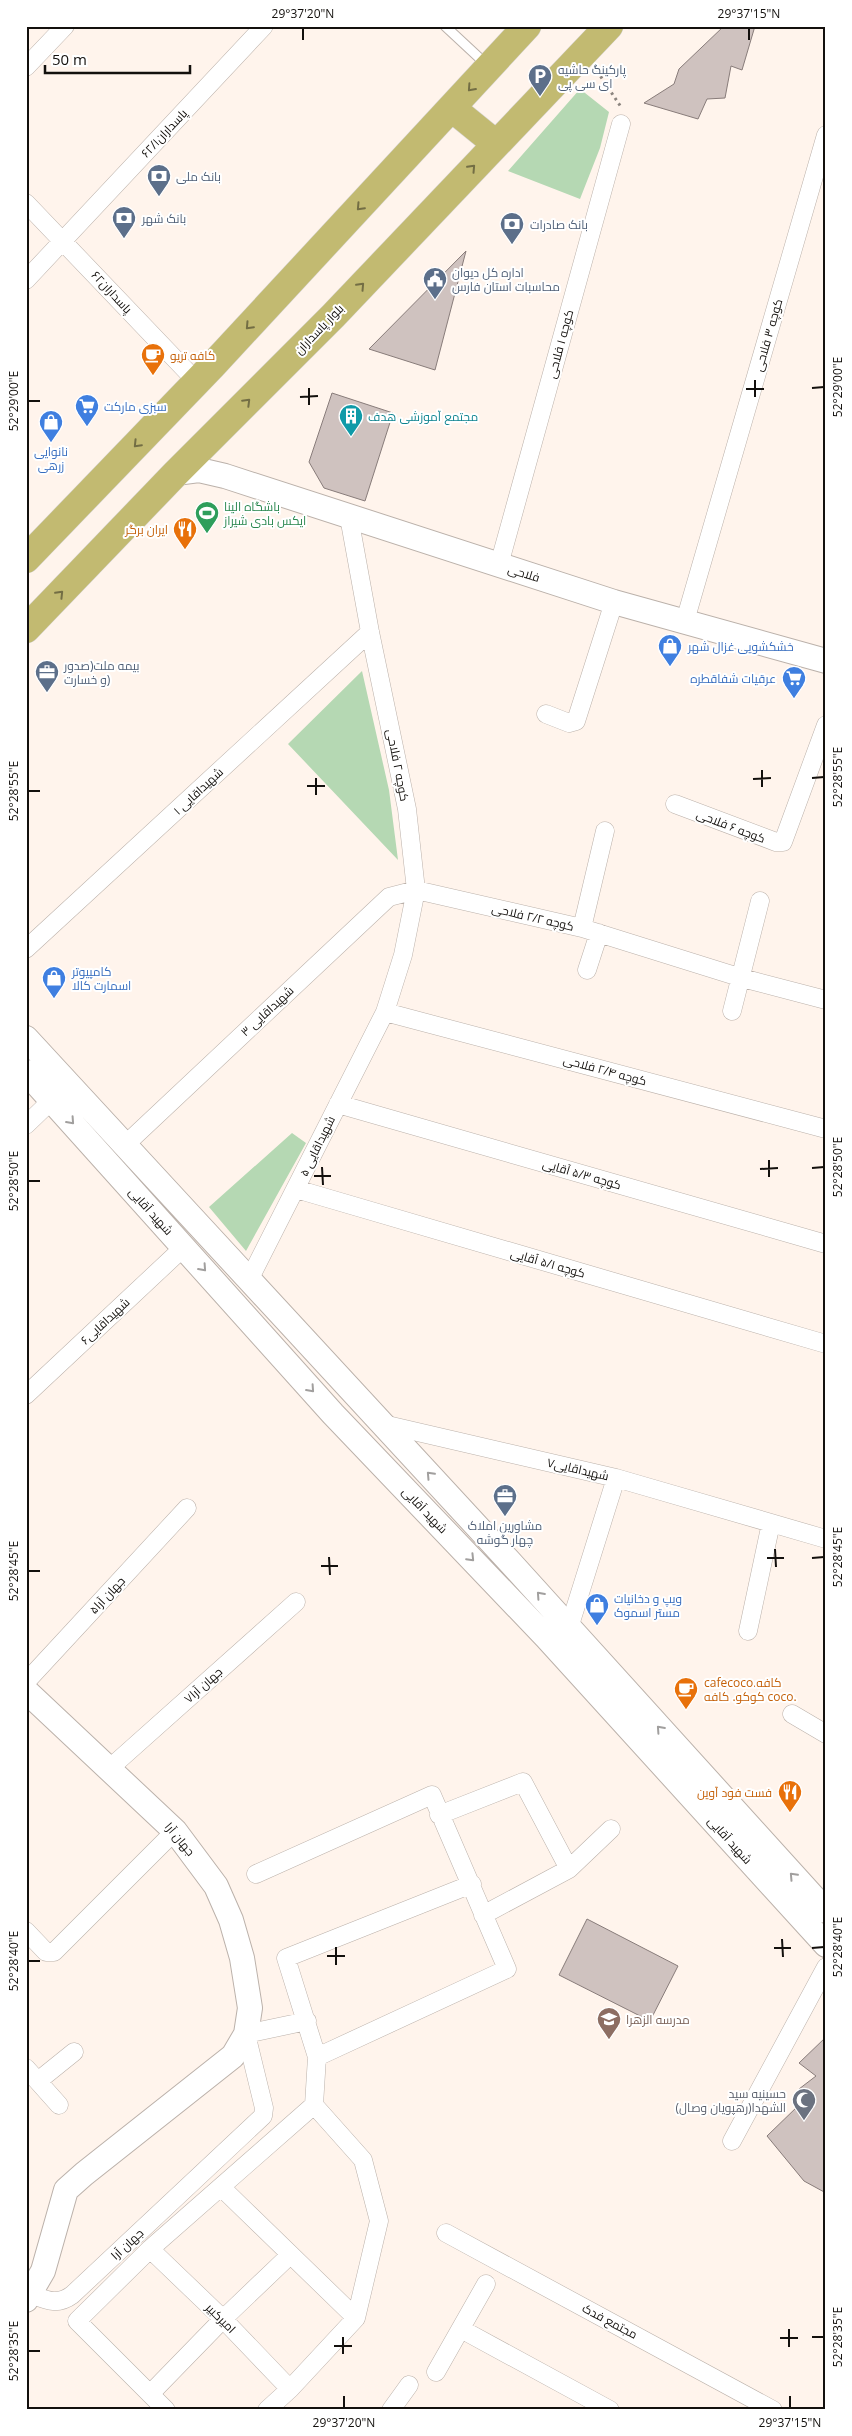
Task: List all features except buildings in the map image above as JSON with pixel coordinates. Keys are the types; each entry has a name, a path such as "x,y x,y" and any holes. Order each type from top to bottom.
{"main road":[{"path":"26,559 197,382 527,26"},
{"name":"بلوار پاسداران","path":"26,629 222,426 333,316 609,26"},
{"path":"453,108 496,144"},
{"path":"222,426 216,452 218,462 225,476"},
{"name":"فلاحی","path":"176,473 198,470 225,476 614,602 826,661"},
{"name":"شهید آقایی","path":"26,1038 569,1628 674,1762 826,1945"},
{"name":"شهید آقایی","path":"26,1072 333,1414 546,1637 826,1911"},
{"name":"جهان آرا","path":"26,1691 175,1831 216,1886 231,1920 242,1958 250,2008 246,2034 233,2056 66,2190 43,2271 28,2297"}],"street":[{"path":"26,67 66,26"},
{"name":"پاسداران۶۲/۱","path":"26,280 264,26"},
{"name":"کوچه ۱ فلاحی","path":"499,565 621,124"},
{"name":"کوچه ۳ فلاحی","path":"685,621 826,135"},
{"name":"پاسداران۶۲","path":"26,203 64,240 197,382"},
{"name":"کوچه ۲ فلاحی","path":"349,517 370,632 404,791 416,890 403,955 385,1012"},
{"path":"546,714 569,723 576,721 614,602"},
{"name":"۱ شهیداقایی","path":"26,949 370,632"},
{"name":"کوچه ۶ فلاحی","path":"676,804 776,842 783,842 826,725"},
{"name":"کوچه ۲/۲ فلاحی","path":"416,890 590,930 605,830"},
{"name":"۳ شهیداقایی","path":"125,1145 389,897 416,890"},
{"path":"732,1011 742,978 760,901"},
{"path":"587,970 590,930 742,978 826,1000"},
{"name":"۵ شهیداقایی","path":"249,1280 385,1012"},
{"name":"کوچه ۲/۴ فلاحی","path":"385,1012 826,1129"},
{"path":"26,1125 52,1100"},
{"name":"کوچه ۵/۳ آقایی","path":"338,1104 826,1244"},
{"name":"کوچه ۵/۱ آقایی","path":"296,1189 826,1344"},
{"name":"شهیداقایی۶","path":"26,1395 184,1247"},
{"name":"شهیداقایی۷","path":"383,1424 616,1478 826,1539"},
{"path":"569,1628 616,1478"},
{"name":"جهان آرا۵","path":"26,1682 187,1508"},
{"path":"748,1631 771,1523"},
{"name":"جهان آرا۷","path":"110,1768 296,1602"},
{"path":"792,1714 826,1734"},
{"path":"439,1815 524,1782 569,1869"},
{"path":"256,1874 432,1796 508,1968 317,2057"},
{"path":"483,1915 569,1869 611,1829"},
{"path":"26,1931 50,1953 54,1952 175,1831"},
{"path":"166,2410 77,2321 150,2249 314,2105 317,2057 286,1958 472,1884"},
{"path":"732,2141 826,1966"},
{"path":"246,2034 307,2021"},
{"name":"جهان آرا","path":"28,2297 51,2302 64,2301 72,2295 263,2116 264,2108 246,2034"},
{"path":"38,2081 74,2052"},
{"path":"26,2068 59,2105"},
{"path":"267,2410 290,2389 356,2318 378,2222 363,2160 314,2105"},
{"path":"221,2187 356,2318"},
{"name":"مجتمع فدک","path":"446,2233 774,2410"},
{"name":"امیرکبیر","path":"150,2249 223,2319 290,2389"},
{"path":"150,2394 223,2319 290,2255"},
{"path":"436,2372 486,2284"},
{"path":"461,2329 610,2410"},
{"path":"391,2410 409,2385"}],"lane":[{"path":"445,26 490,68"}],"path":[{"path":"584,52 620,106 621,124"}],"green space":[{"path":"580,89 609,112 600,148 580,199 508,171"},
{"path":"362,671 389,790 398,860 288,744"},
{"path":"292,1133 306,1143 246,1251 209,1207"}],"place":[{"name":"پارکینگ حاشیه ای سی پی","path":"540,97"},
{"name":"بانک ملی","path":"159,197"},
{"name":"بانک شهر","path":"124,239"},
{"name":"بانک صادرات","path":"512,245"},
{"name":"اداره کل دیوان محاسبات استان فارس","path":"435,300"},
{"name":"کافه تریو","path":"153,376"},
{"name":"سبزی مارکت","path":"87,427"},
{"name":"مجتمع آموزشی هدف","path":"351,437"},
{"name":"نانوایی زرهی","path":"51,443"},
{"name":"باشگاه الینا ایکس بادی شیراز","path":"207,534"},
{"name":"ایران برگر","path":"185,550"},
{"name":"خشکشویی غزال شهر","path":"670,667"},
{"name":"بیمه ملت(صدور و خسارت)","path":"47,693"},
{"name":"عرقیات شفاقطره","path":"794,699"},
{"name":"کامپیوتر اسمارت کالا","path":"54,999"},
{"name":"مشاورین املاک چهار گوشه","path":"505,1517"},
{"name":"ویپ و دخانیات مستر اسموک","path":"597,1626"},
{"name":"cafecoco.کافه کوکو. کافه coco.","path":"686,1710"},
{"name":"فست فود آوین","path":"790,1813"},
{"name":"مدرسه الزهرا","path":"609,2040"},
{"name":"حسینیه سید الشهدا(رهپویان وصال)","path":"804,2121"}]}
